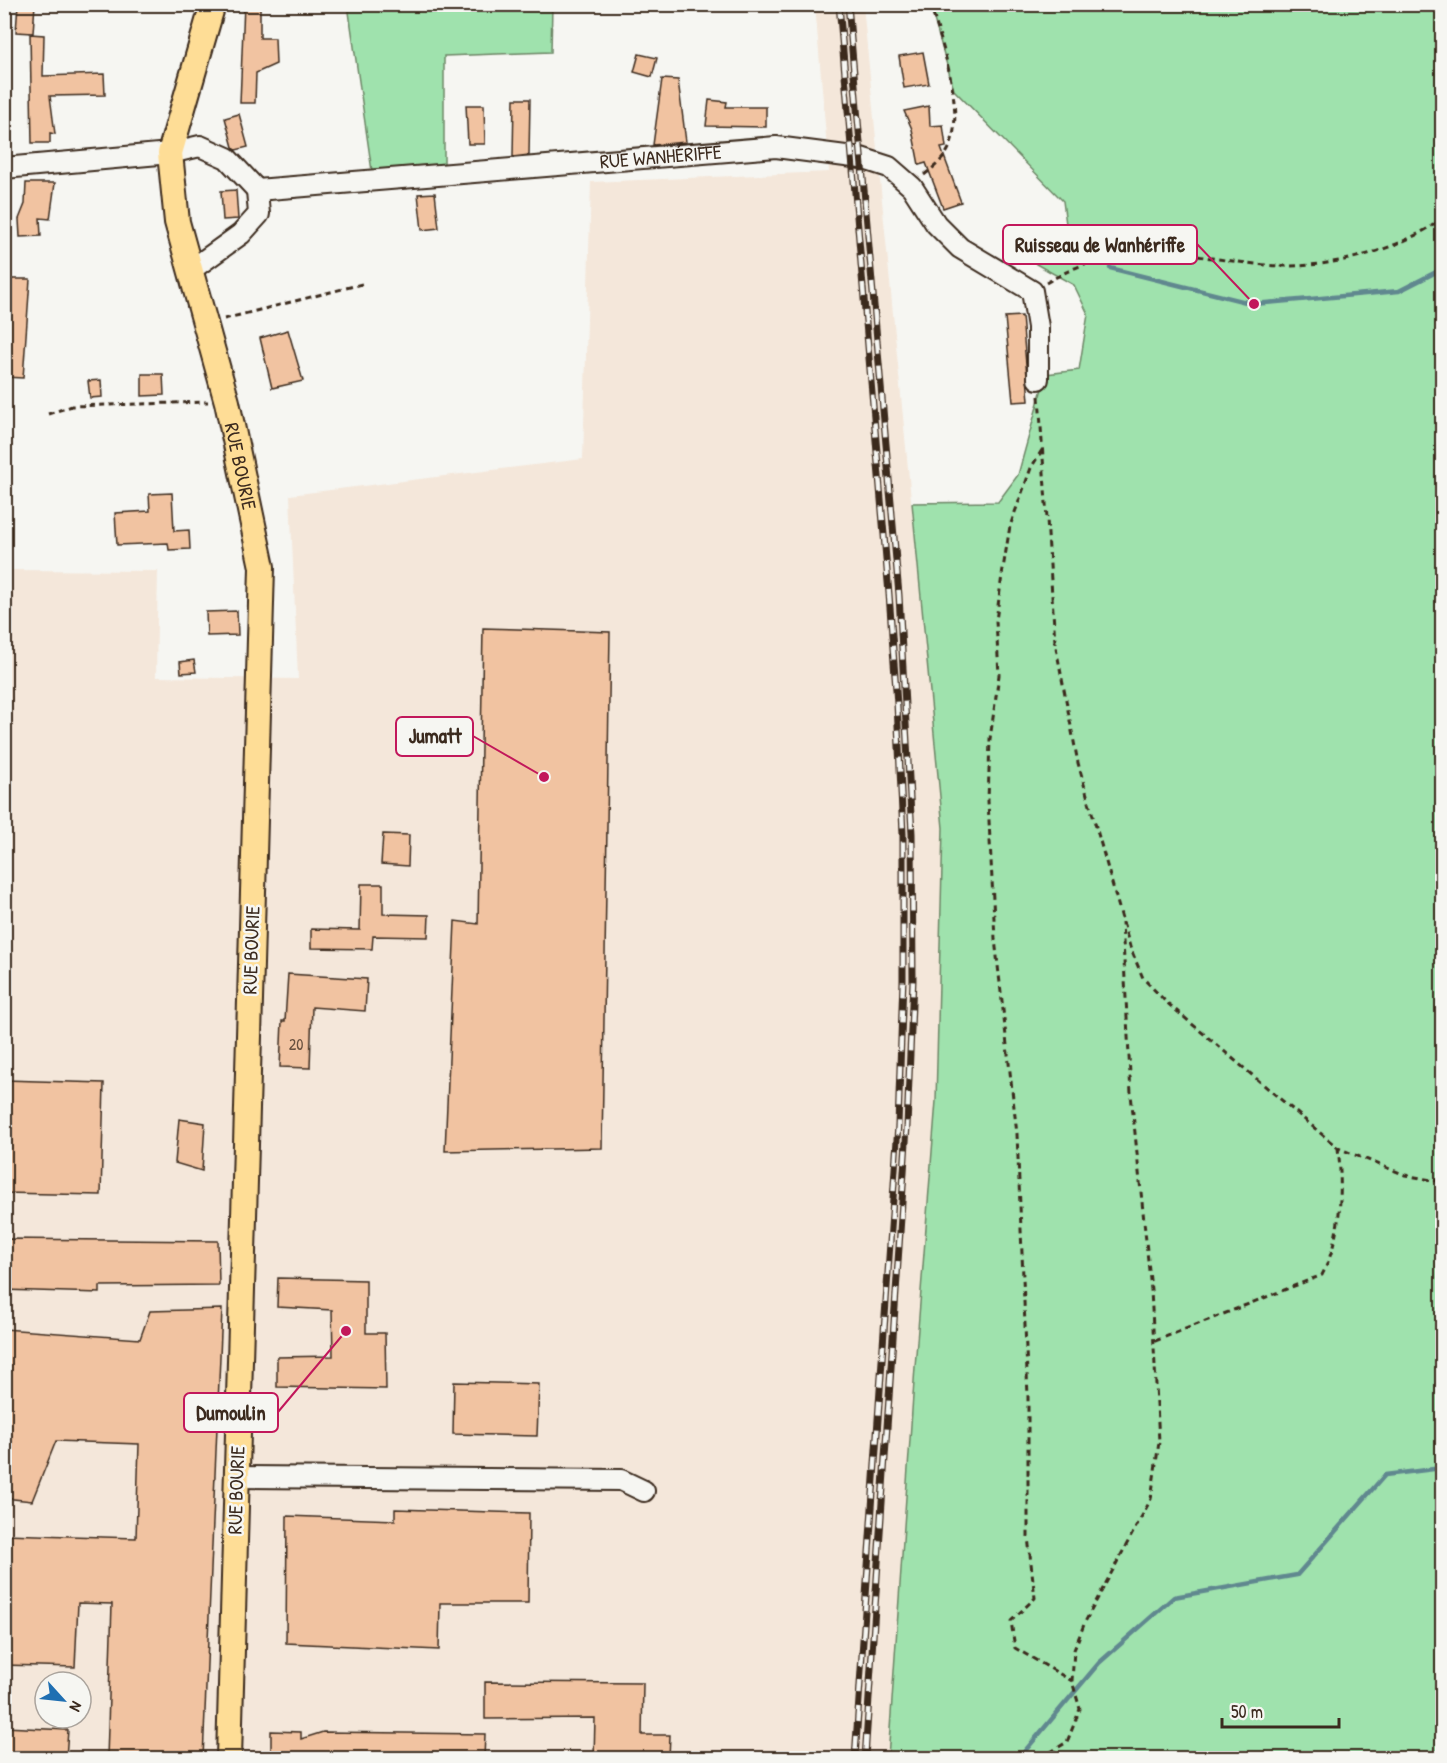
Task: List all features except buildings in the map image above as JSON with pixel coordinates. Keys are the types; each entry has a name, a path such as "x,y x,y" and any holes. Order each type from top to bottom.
{"main road":[{"path":"170,153 213,4"},
{"name":"RUE BOURIE","path":"170,153 177,222 227,402 262,567 229,1758"}],"street":[{"path":"4,168 170,153 200,146 227,158 257,190 259,213 241,234 191,270"},
{"name":"RUE WANHÉRIFFE","path":"257,190 776,147 861,158 889,167 912,187 936,224 960,248 1032,291"},
{"path":"1032,291 1038,327 1038,379"},
{"path":"236,1477 621,1480 644,1491"}],"path":[{"path":"912,187 937,165 949,150 954,119 954,90 930,4"},
{"path":"1032,291 1065,272 1111,255 1150,253 1283,266 1329,264 1424,232 1443,219"},
{"path":"207,324 362,284"},
{"path":"1038,379 1055,642 1077,763 1122,917 1143,978 1165,1001 1338,1148 1405,1175 1443,1182"},
{"path":"48,414 72,406 227,402"},
{"path":"1042,450 1031,468 1010,526 996,621 999,675 990,739 988,801 995,939 1017,1134 1028,1397 1028,1537 1035,1598 1011,1621 1015,1648 1072,1681"},
{"path":"1041,1758 1067,1742 1080,1709 1072,1681 1074,1650 1085,1622 1151,1499 1159,1442 1155,1341 1131,1094 1122,917"},
{"path":"1155,1341 1322,1275 1330,1259 1339,1207 1338,1148"}],"shaded area":[{"path":"815,5 863,5 943,828 936,1101 888,1758 5,1758 5,570 158,571 156,677 298,679 290,495 583,459 591,182 829,172"}],"green space":[{"path":"348,5 552,5 551,52 444,56 444,169 372,171"},
{"path":"930,5 1442,5 1442,1758 888,1758 936,1101 943,828 912,503 998,502 1018,475 1046,374 1079,370 1088,314 1074,285 1036,264 1069,247 1063,201 954,90"}],"waterway":[{"path":"1110,268 1254,304 1399,291 1442,269"},
{"path":"1019,1758 1099,1663 1174,1597 1297,1575 1385,1475 1442,1468"}],"railway":[{"path":"839,4 889,594 903,834 903,980 898,1125 855,1758"},
{"path":"848,4 899,595 912,834 913,980 907,1127 865,1758"}],"place":[{"name":"Ruisseau de Wanhériffe","path":"1254,304"},
{"name":"Jumatt","path":"544,777"},
{"name":"Dumoulin","path":"346,1331"}]}
